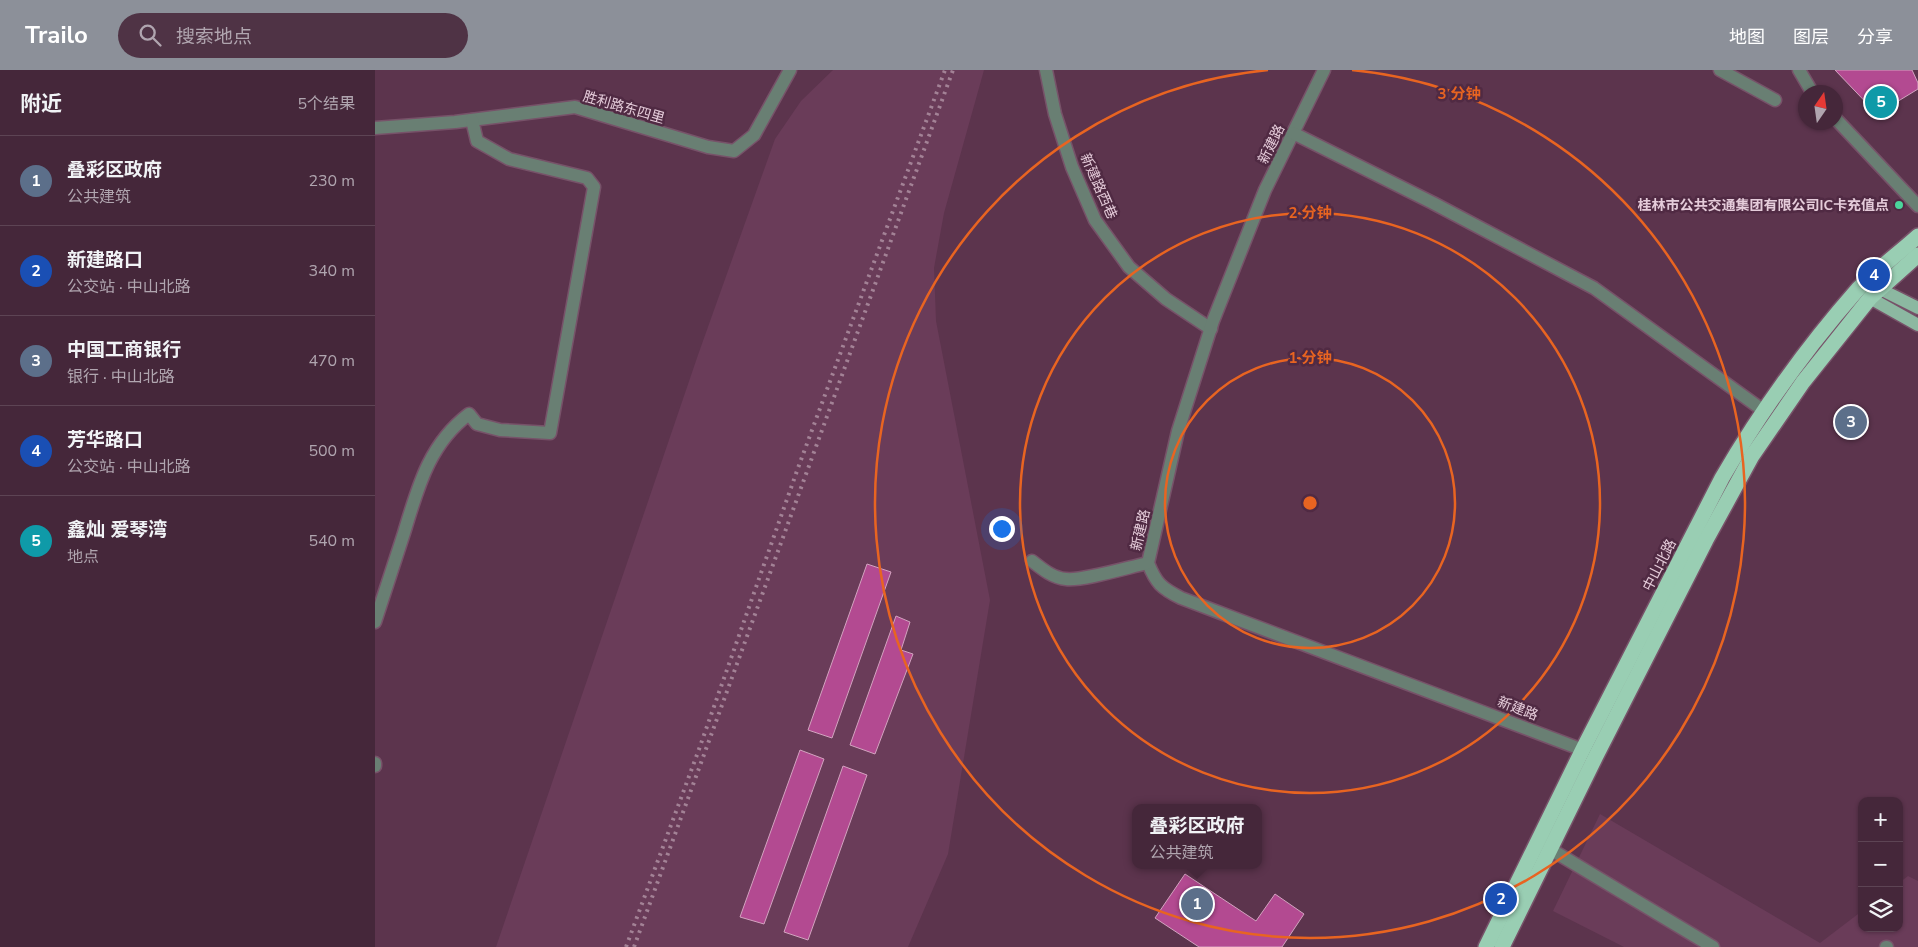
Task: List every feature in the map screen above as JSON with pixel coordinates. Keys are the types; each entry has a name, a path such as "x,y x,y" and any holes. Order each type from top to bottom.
{"highway":[{"name":"中山北路","path":"1502,947 1550,849 1590,752 1722,478 1764,411 1791,374 1870,292 1918,236"},
{"name":"中山北路","path":"1486,947 1752,456 1803,382 1870,292 1918,256"}],"main road":[{"path":"1870,292 1918,308"},
{"path":"1870,292 1918,325"}],"street":[{"name":"胜利路东四里","path":"375,128 472,120 575,107 708,147 734,151 754,135 790,70"},
{"name":"新建路西巷","path":"1046,70 1055,114 1073,167 1095,220 1129,266 1166,299 1211,329"},
{"name":"新建路","path":"1324,70 1265,190 1211,329 1178,431 1148,563 1155,580 1165,590 1181,598 1590,752"},
{"path":"1720,70 1775,100"},
{"path":"1799,70 1808,85"},
{"path":"375,622 420,482 434,452 449,431 469,414 477,424 500,430 550,433 594,188 587,178 509,159 477,140 472,120"},
{"path":"1843,126 1918,206"},
{"path":"1293,133 1433,203 1593,288 1764,411"},
{"path":"1032,561 1043,570 1067,579 1080,578 1148,563"},
{"path":"1550,849 1713,947"}],"shaded area":[{"path":"833,70 984,70 944,213 934,268 936,321 990,600 948,854 908,947 496,947 698,355 775,139 801,101"},
{"path":"1600,814 1820,943 1858,914 1858,932 1903,932 1903,880 1908,876 1918,881 1918,947 1624,947 1553,911"}],"building":[{"path":"1835,70 1912,70 1918,83 1918,89 1877,114"},
{"path":"867,564 891,572 832,738 808,730"},
{"path":"896,616 910,622 901,650 913,654 875,754 850,745"},
{"path":"800,750 824,759 764,924 740,917"},
{"path":"843,766 867,775 808,940 784,932"},
{"path":"1185,874 1256,921 1275,894 1304,914 1282,947 1199,947 1155,918"}],"railway":[{"path":"626,947 698,752 798,468 945,70"},
{"path":"634,947 953,70"}],"place":[{"name":"鑫灿 爱琴湾","path":"1881,102"},
{"name":"桂林市公共交通集团有限公司IC卡充值点","path":"1899,205"},
{"name":"芳华路口","path":"1874,275"},
{"name":"中国工商银行","path":"1851,422"},
{"name":"新建路口","path":"1501,899"},
{"name":"叠彩区政府","path":"1197,904"}]}
